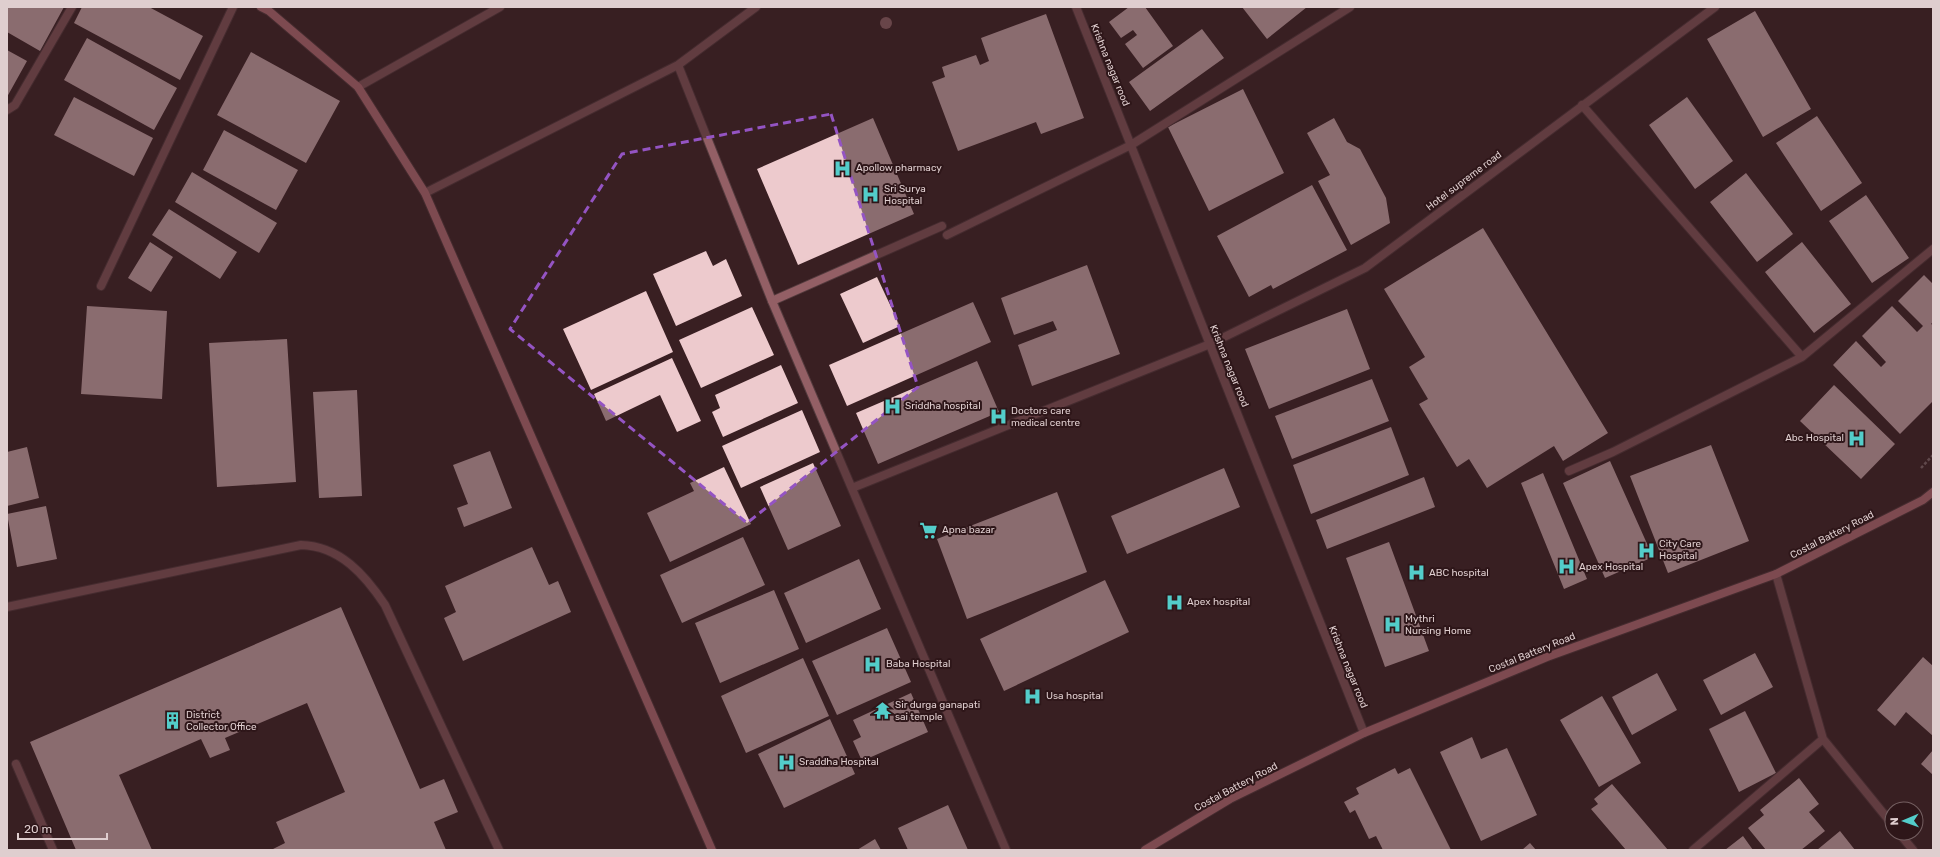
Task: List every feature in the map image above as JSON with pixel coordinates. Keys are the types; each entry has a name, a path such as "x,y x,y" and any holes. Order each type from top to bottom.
{"street":[{"path":"7,110 15,105 72,7"},
{"path":"101,286 233,7"},
{"path":"261,7 270,9 358,87 425,193 712,850"},
{"path":"358,87 500,7"},
{"path":"425,193 678,65 756,7"},
{"name":"Krishna nagar rood","path":"1076,7 1364,733"},
{"path":"947,235 1131,145 1350,7"},
{"name":"Hotel supreme road","path":"852,488 1210,344 1365,268 1714,7"},
{"path":"678,65 772,301 1006,850"},
{"path":"1582,105 1802,357"},
{"path":"772,301 942,226"},
{"path":"1569,471 1613,452 1802,357 1933,249"},
{"name":"Costal Battery Road","path":"1145,850 1230,800 1364,733 1547,657 1776,574 1923,500 1933,492"},
{"path":"7,607 301,545 315,545 330,552 354,566 369,581 386,605 499,850"},
{"path":"1776,574 1823,739 1884,814"},
{"path":"1694,850 1823,739"},
{"path":"16,764 53,850"},
{"path":"1906,841 1913,850"}],"path":[{"path":"1921,468 1933,456"}],"highlighted area":[{"path":"831,114 918,387 747,523 510,329 622,154"}],"building":[{"path":"7,7 64,7 40,51 7,32"},
{"path":"82,7 149,7 203,36 180,80 74,23"},
{"path":"1129,7 1145,7 1173,46 1143,68 1125,44 1137,35 1133,30 1121,38 1109,22"},
{"path":"1242,7 1307,7 1267,39"},
{"path":"1755,11 1811,109 1763,137 1707,39"},
{"path":"1046,14 1084,118 1041,134 1036,122 958,151 932,82 945,77 942,67 976,55 980,65 989,61 981,38"},
{"path":"1202,29 1224,58 1150,111 1129,82"},
{"path":"87,38 177,88 154,130 64,80"},
{"path":"7,50 27,61 7,97"},
{"path":"251,52 340,101 306,163 217,115"},
{"path":"1243,89 1284,173 1209,211 1168,127"},
{"path":"74,97 153,138 134,176 54,135"},
{"path":"1687,97 1733,161 1695,189 1649,125"},
{"path":"1817,116 1862,183 1821,211 1776,143"},
{"path":"873,118 914,214 798,265 757,169"},
{"path":"1334,118 1347,142 1360,149 1386,198 1390,223 1351,245 1318,181 1330,175 1307,133"},
{"path":"224,130 298,170 276,210 203,170"},
{"path":"192,172 277,223 259,253 175,202"},
{"path":"1746,173 1793,234 1757,262 1710,202"},
{"path":"1312,185 1347,250 1273,289 1271,285 1249,297 1217,236"},
{"path":"1866,195 1909,258 1872,283 1829,221"},
{"path":"169,209 237,252 220,279 152,235"},
{"path":"1483,228 1608,433 1563,461 1554,446 1487,488 1469,459 1457,467 1419,404 1428,399 1409,367 1425,357 1384,289"},
{"path":"150,242 173,257 151,292 128,278"},
{"path":"1802,242 1851,304 1814,333 1765,272"},
{"path":"706,251 713,266 726,259 742,296 676,326 653,274"},
{"path":"1087,265 1120,354 1032,386 1018,345 1057,330 1053,321 1014,335 1001,298"},
{"path":"1924,275 1933,284 1933,322 1931,324 1933,325 1933,401 1900,434 1833,365 1856,341 1881,367 1886,362 1862,336 1892,306 1917,332 1923,326 1898,301"},
{"path":"877,277 900,326 863,343 840,294"},
{"path":"646,291 673,352 591,390 563,329"},
{"path":"973,302 991,342 847,406 829,365"},
{"path":"87,306 167,311 162,399 81,394"},
{"path":"752,307 774,355 701,388 679,340"},
{"path":"1347,309 1370,369 1269,409 1245,349"},
{"path":"287,339 296,482 217,487 209,343"},
{"path":"672,358 701,421 677,432 660,395 606,421 594,394"},
{"path":"977,361 999,412 878,464 856,413"},
{"path":"781,365 798,403 723,437 712,412 720,408 715,395"},
{"path":"1372,379 1389,421 1292,459 1275,416"},
{"path":"1834,385 1895,444 1861,479 1800,421"},
{"path":"357,390 362,496 319,498 313,392"},
{"path":"802,410 820,452 741,488 722,446"},
{"path":"1391,427 1409,475 1311,514 1293,465"},
{"path":"1711,445 1749,541 1668,573 1630,476"},
{"path":"27,447 39,498 7,506 7,452"},
{"path":"490,451 512,508 464,527 457,508 468,504 453,465"},
{"path":"1610,461 1653,557 1605,578 1563,483"},
{"path":"813,463 841,526 788,550 760,487"},
{"path":"724,467 751,524 670,562 647,513 694,491 690,483"},
{"path":"1224,468 1240,507 1127,554 1111,516"},
{"path":"1543,473 1587,579 1564,589 1521,483"},
{"path":"1424,477 1435,507 1327,549 1316,520"},
{"path":"1057,492 1087,572 967,619 937,539"},
{"path":"46,506 57,559 17,567 7,514"},
{"path":"743,537 765,585 682,623 660,575"},
{"path":"1389,542 1429,651 1385,667 1346,558"},
{"path":"532,547 549,585 558,581 571,612 463,661 444,618 456,612 445,586"},
{"path":"859,559 881,609 806,643 784,593"},
{"path":"1105,580 1129,632 1004,691 980,639"},
{"path":"774,590 799,649 720,683 695,623"},
{"name":"District Collector Office","path":"341,607 420,789 444,779 458,812 434,822 446,850 271,850 285,843 276,822 345,792 307,703 225,738 230,750 210,758 201,739 119,775 152,850 76,850 30,742"},
{"path":"887,628 911,682 837,715 812,661"},
{"path":"1755,653 1773,687 1721,715 1703,680"},
{"path":"1923,657 1933,666 1933,736 1906,712 1895,726 1877,710"},
{"path":"803,658 829,716 746,753 721,696"},
{"path":"1657,673 1677,710 1632,735 1612,697"},
{"path":"911,693 928,732 862,761 853,741 861,737 853,720"},
{"path":"1602,696 1641,763 1599,787 1560,720"},
{"path":"1745,711 1776,773 1739,792 1709,729"},
{"path":"830,719 855,774 784,808 758,754"},
{"path":"1472,737 1481,759 1507,748 1537,815 1481,841 1440,752"},
{"path":"1933,750 1933,775 1921,764"},
{"path":"1395,768 1398,774 1410,768 1451,850 1383,850 1376,836 1369,839 1355,810 1350,813 1344,802 1359,794 1356,788"},
{"path":"1799,778 1819,804 1809,812 1825,831 1801,850 1766,850 1748,828 1764,815 1760,810"},
{"path":"1612,784 1668,850 1626,850 1591,809 1598,804 1594,799"},
{"path":"948,805 968,850 908,850 898,828"},
{"path":"1840,831 1855,850 1817,850"},
{"path":"1743,836 1753,850 1725,850"},
{"path":"875,839 881,850 857,850"},
{"path":"1530,843 1536,850 1522,850"}],"place":[{"name":"Apollow pharmacy","path":"843,168"},
{"name":"Sri Surya Hospital","path":"871,195"},
{"name":"Sriddha hospital","path":"892,406"},
{"name":"Doctors care medical centre","path":"998,417"},
{"name":"Abc Hospital","path":"1857,438"},
{"name":"Apna bazar","path":"929,530"},
{"name":"City Care Hospital","path":"1646,550"},
{"name":"Apex Hospital","path":"1566,567"},
{"name":"ABC hospital","path":"1416,573"},
{"name":"Apex hospital","path":"1174,602"},
{"name":"Mythri Nursing Home","path":"1392,625"},
{"name":"Baba Hospital","path":"873,664"},
{"name":"Usa hospital","path":"1033,696"},
{"name":"Sir durga ganapati sai temple","path":"882,711"},
{"name":"District Collector Office","path":"173,721"},
{"name":"Sraddha Hospital","path":"786,762"}]}
